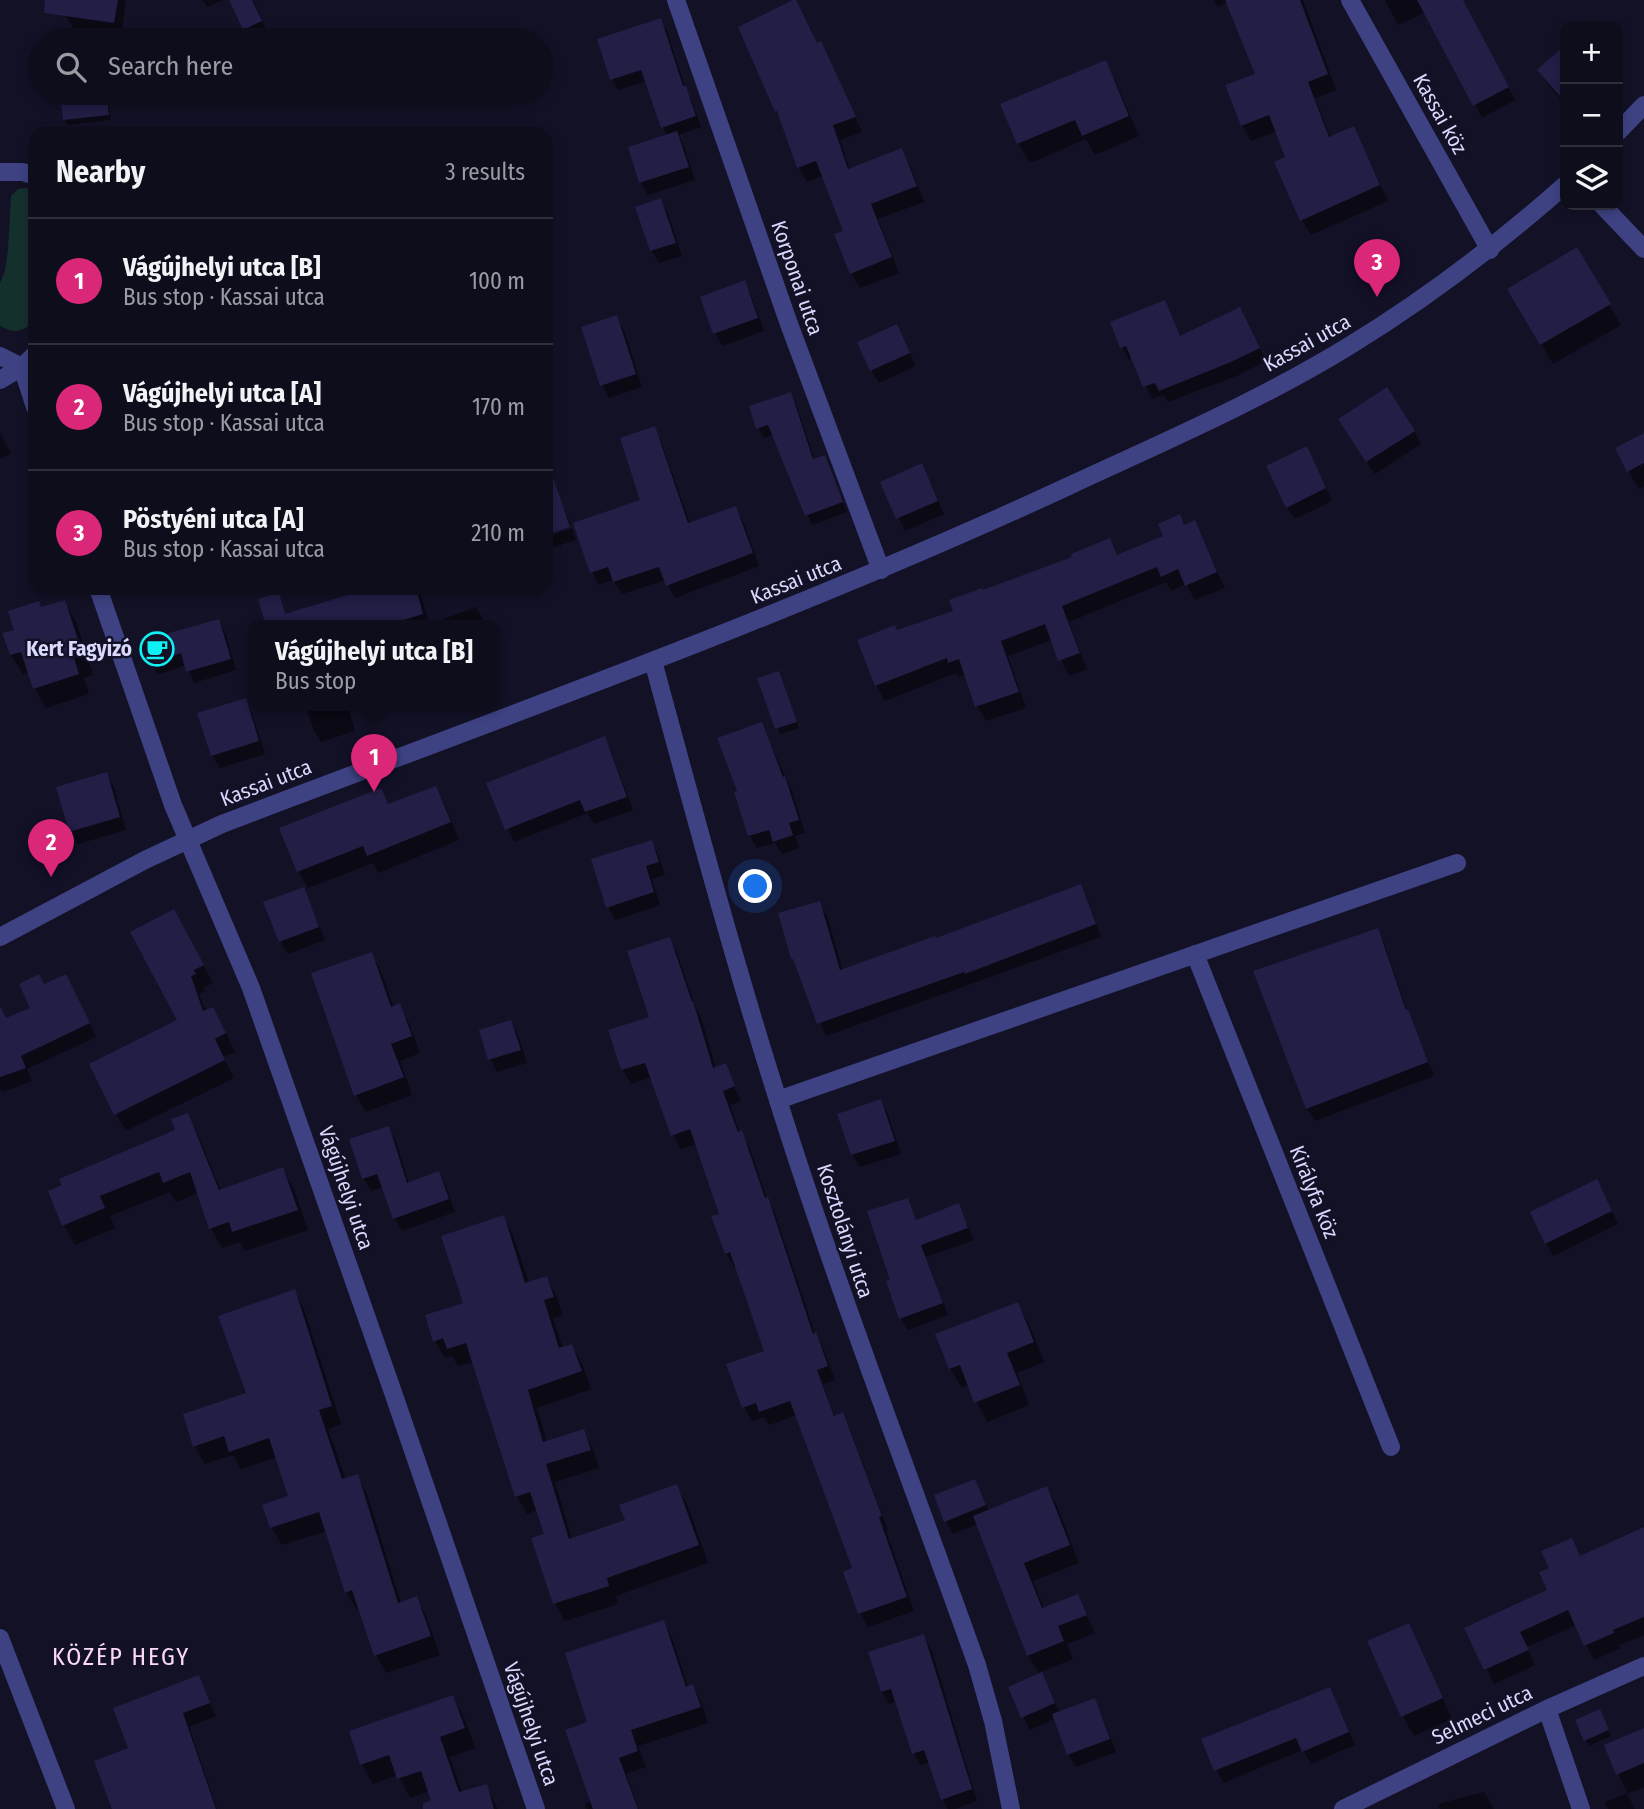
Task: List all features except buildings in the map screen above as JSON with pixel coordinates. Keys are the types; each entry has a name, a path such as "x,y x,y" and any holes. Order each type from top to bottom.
{"street":[{"name":"Korponai utca","path":"676,0 789,324 881,570"},
{"name":"Kassai köz","path":"1350,0 1490,250"},
{"path":"1623,127 1644,105"},
{"path":"0,172 28,174"},
{"name":"Kassai utca","path":"0,937 187,839 653,661 881,570 1066,488 1298,376 1396,316 1490,250 1560,189"},
{"path":"1607,210 1644,249"},
{"path":"0,356 22,368 28,386"},
{"path":"0,380 28,362"},
{"name":"Vágújhelyi utca","path":"100,595 173,806 251,988 536,1809"},
{"name":"Kosztolányi utca","path":"653,661 718,903 778,1100 846,1305 977,1665 993,1721 1011,1809"},
{"path":"778,1100 1457,863"},
{"name":"Királyfa köz","path":"1195,954 1391,1447"},
{"path":"0,1638 66,1809"},
{"name":"Selmeci utca","path":"1343,1809 1547,1709 1644,1666"},
{"path":"1547,1709 1581,1809"}],"green space":[{"path":"28,188 28,326 14,331 0,326 0,283 8,250 11,196 18,189"}],"place":[{"name":"Pöstyéni utca [A]","path":"1377,297"},
{"name":"Kert Fagyizó","path":"157,649"},
{"name":"Vágújhelyi utca [B]","path":"374,792"},
{"name":"Vágújhelyi utca [A]","path":"51,877"}],"district":[{"name":"KÖZÉP HEGY","path":"121,1657"}]}
